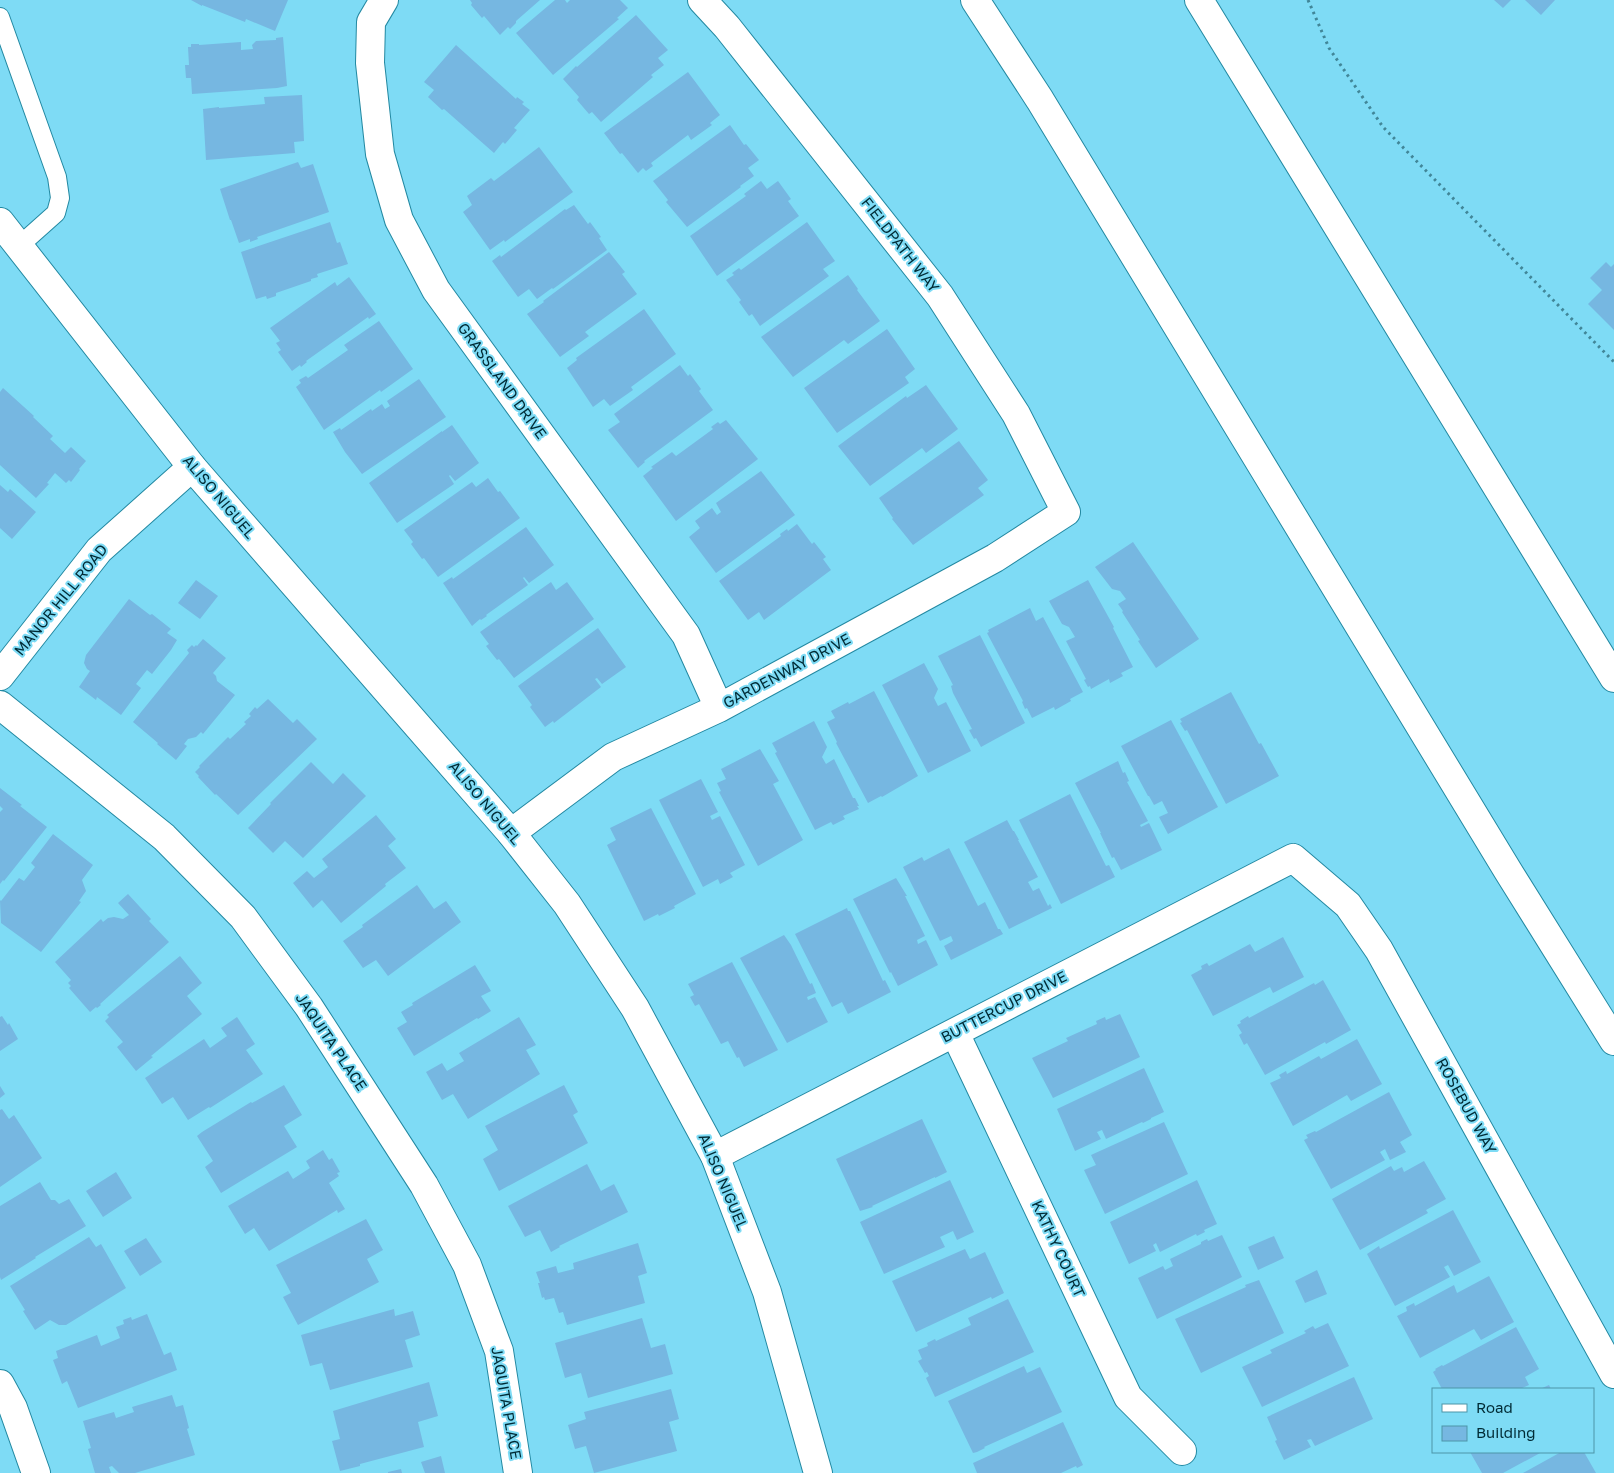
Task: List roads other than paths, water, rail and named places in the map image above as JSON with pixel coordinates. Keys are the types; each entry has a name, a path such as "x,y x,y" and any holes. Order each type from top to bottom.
{"main road":[{"name":"FIELDPATH WAY","path":"702,0 727,27 940,296 1016,414 1066,512"},
{"path":"975,0 1046,109 1508,871 1614,1041"},
{"path":"1199,0 1614,678"},
{"name":"GRASSLAND DRIVE","path":"377,11 370,63 380,154 399,220 436,290 686,636 719,708"},
{"name":"ALISO NIGUEL","path":"0,222 192,467 511,833 567,904 635,1008 715,1156 767,1292 818,1473"},
{"name":"MANOR HILL ROAD","path":"0,676 99,550 192,467"},
{"name":"GARDENWAY DRIVE","path":"511,833 613,757 719,708 995,558 1066,512"},
{"name":"JAQUITA PLACE","path":"0,704 164,838 243,917 309,1007 424,1185 467,1265 499,1351 518,1473"},
{"name":"BUTTERCUP DRIVE","path":"715,1156 1292,858"},
{"name":"ROSEBUD WAY","path":"1292,858 1348,905 1379,950 1614,1374"},
{"name":"KATHY COURT","path":"955,1032 1128,1398 1182,1451"},
{"path":"0,1384 13,1408 36,1473"}],"lane":[{"path":"0,18 57,177 60,198 56,213 19,246"}]}
